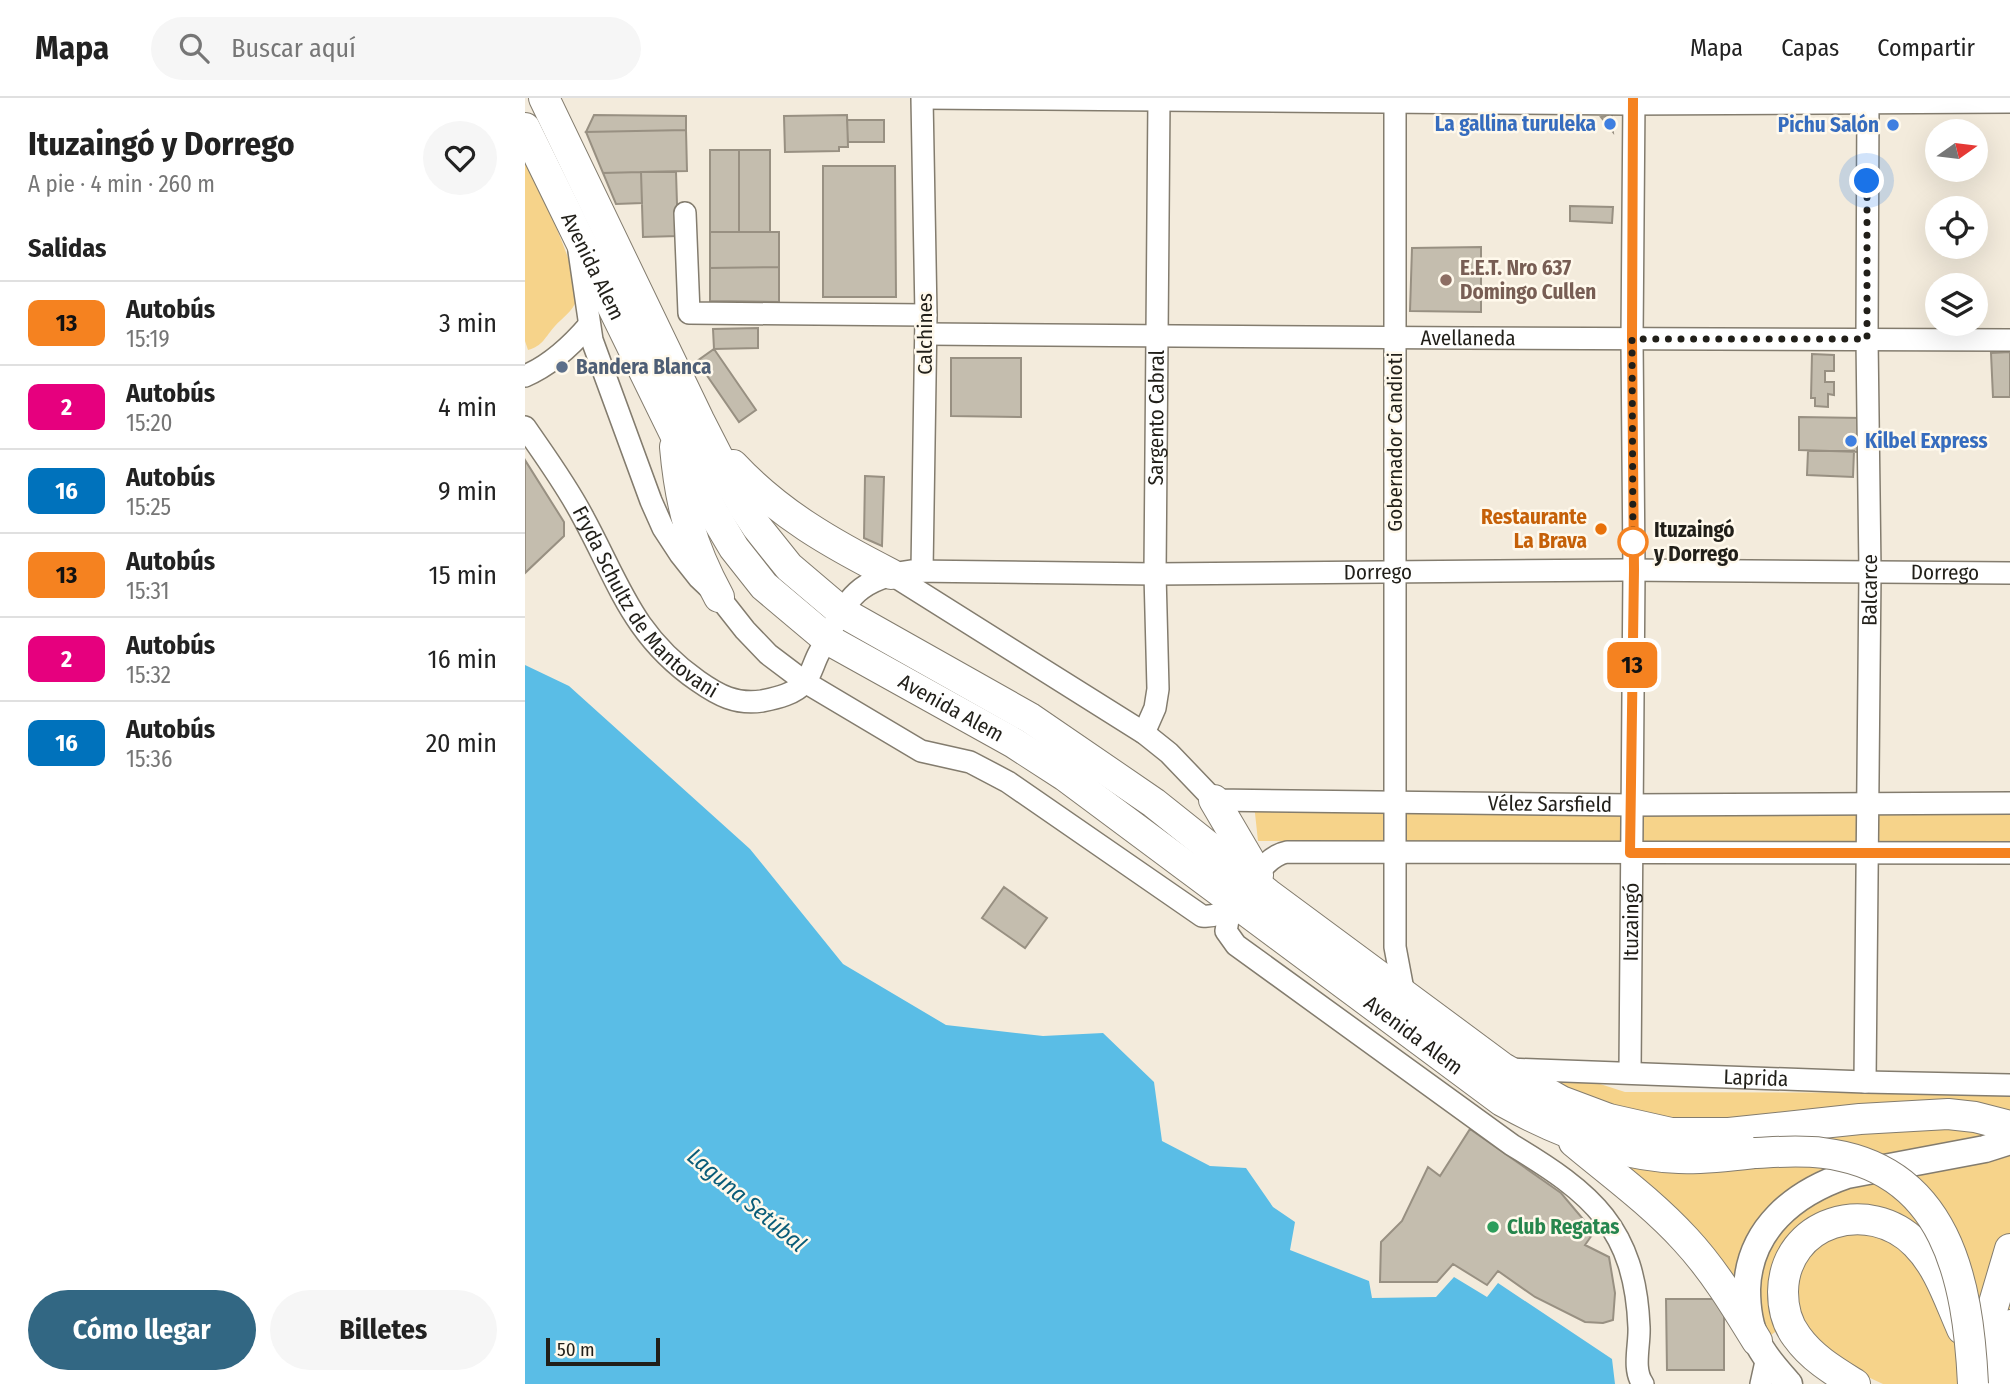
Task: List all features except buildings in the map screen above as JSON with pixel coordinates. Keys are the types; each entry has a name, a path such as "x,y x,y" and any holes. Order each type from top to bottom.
{"highway":[{"name":"Avenida Alem","path":"544,98 686,425 734,548 764,586 827,639 1014,743 1248,891 1404,995 1503,1068 1561,1101 1643,1128 1752,1142"},
{"name":"Avenida Alem","path":"525,128 577,234 686,425 757,527 789,567 842,612 1030,718 1154,803 1248,891 1502,1101 1560,1130"},
{"path":"686,425 787,514 841,548 891,573"},
{"path":"686,425 679,490 688,526 706,573 719,597"},
{"path":"1214,800 1223,818 1248,891"},
{"path":"1560,1130 1586,1141 1655,1156 1706,1158 1752,1142 1860,1119 1948,1114 1975,1117 2010,1126"},
{"path":"1560,1130 1636,1192 1685,1239 1721,1285 1762,1349"},
{"path":"1752,1142 1849,1158 1886,1172 1915,1194 1933,1215 1946,1238 1958,1273 1975,1384"},
{"path":"1855,1384 1814,1356 1797,1338 1787,1321 1783,1300 1784,1278 1798,1245 1812,1232 1830,1223 1867,1221 1889,1226 1915,1242 1935,1269 1972,1352"},
{"path":"1975,1384 1989,1320 2010,1249"},
{"path":"2000,1384 2010,1325"}],"main road":[{"path":"1789,1384 1762,1349 1747,1305 1747,1280 1753,1257 1768,1225 1792,1203 1814,1188 1847,1175 1985,1149 2010,1141"}],"street":[{"path":"922,98 2010,102"},
{"name":"Calchines","path":"922,98 926,324 922,571"},
{"name":"Sargento Cabral","path":"1144,733 1155,708 1158,689 1155,574 1159,99"},
{"name":"Gobernador Candioti","path":"1395,100 1394,852 1395,947 1404,995"},
{"name":"Balcarce","path":"1865,1082 1870,572 1868,100"},
{"name":"Ituzaingó","path":"1630,1072 1634,570 1633,101"},
{"name":"Avellaneda","path":"685,213 689,313 1157,338 1395,336 2010,340"},
{"path":"577,234 592,341 636,464 663,528 699,578 719,597 745,630 768,654 805,682 921,751 970,762 1008,782 1202,916 1217,916 1248,891 1281,853 2010,853"},
{"path":"525,376 540,370 573,344 589,325"},
{"name":"Fryda Schultz de Mantovani","path":"525,427 583,517 627,604 654,643 670,659 718,695 740,702 779,698 805,682"},
{"name":"Dorrego","path":"805,682 842,612 859,589 891,573 1634,570 2010,573"},
{"path":"891,573 1144,733 1169,753 1214,800"},
{"name":"Vélez Sarsfield","path":"1214,800 1631,805 2010,803"},
{"path":"1248,891 1226,931 1236,945 1512,1145 1557,1173 1607,1220 1617,1234 1635,1287 1639,1338 1637,1373 1643,1384"},
{"name":"Laprida","path":"1503,1068 2010,1085"},
{"path":"1761,1384 1762,1349"}],"shaded area":[{"path":"525,157 566,251 576,288 576,301 572,308 540,344 528,350 525,341"},
{"path":"1254,804 2010,812 2010,846 1258,841"},
{"path":"1547,1077 1597,1083 1625,1092 2010,1093 2010,1131 1817,1176 1735,1289 1604,1154 1686,1120 1656,1117 1583,1096"},
{"path":"2010,1149 2010,1384 1883,1384 1855,1371 1812,1336 1801,1312 1796,1313 1798,1275 1816,1248 1829,1239 1845,1234 1883,1238 1894,1213 1875,1209 1856,1207 1833,1211 1810,1221 1791,1236 1777,1256 1772,1274 1772,1302 1778,1330 1764,1340 1757,1315 1757,1271 1773,1232 1787,1216 1828,1189 1843,1184 1992,1156"}],"water":[{"name":"Laguna Setúbal","path":"525,665 569,686 750,849 843,964 946,1025 1043,1036 1103,1033 1154,1082 1162,1141 1210,1166 1246,1168 1273,1207 1295,1222 1290,1250 1369,1281 1372,1298 1436,1297 1454,1277 1487,1297 1498,1283 1612,1359 1615,1384 525,1384"}],"bus line":[{"name":"13","path":"1633,98 1634,570 1630,853 2010,853"}],"place":[{"name":"La gallina turuleka","path":"1610,124"},
{"name":"Pichu Salón","path":"1893,125"},
{"name":"E.E.T. Nro 637 Domingo Cullen","path":"1446,280"},
{"name":"Bandera Blanca","path":"562,367"},
{"name":"Kilbel Express","path":"1851,441"},
{"name":"Restaurante La Brava","path":"1601,529"},
{"name":"Ituzaingó y Dorrego","path":"1633,542"},
{"name":"Club Regatas","path":"1493,1227"}],"route":[{"path":"1633,542 1632,339 1867,339 1867,181"}]}
